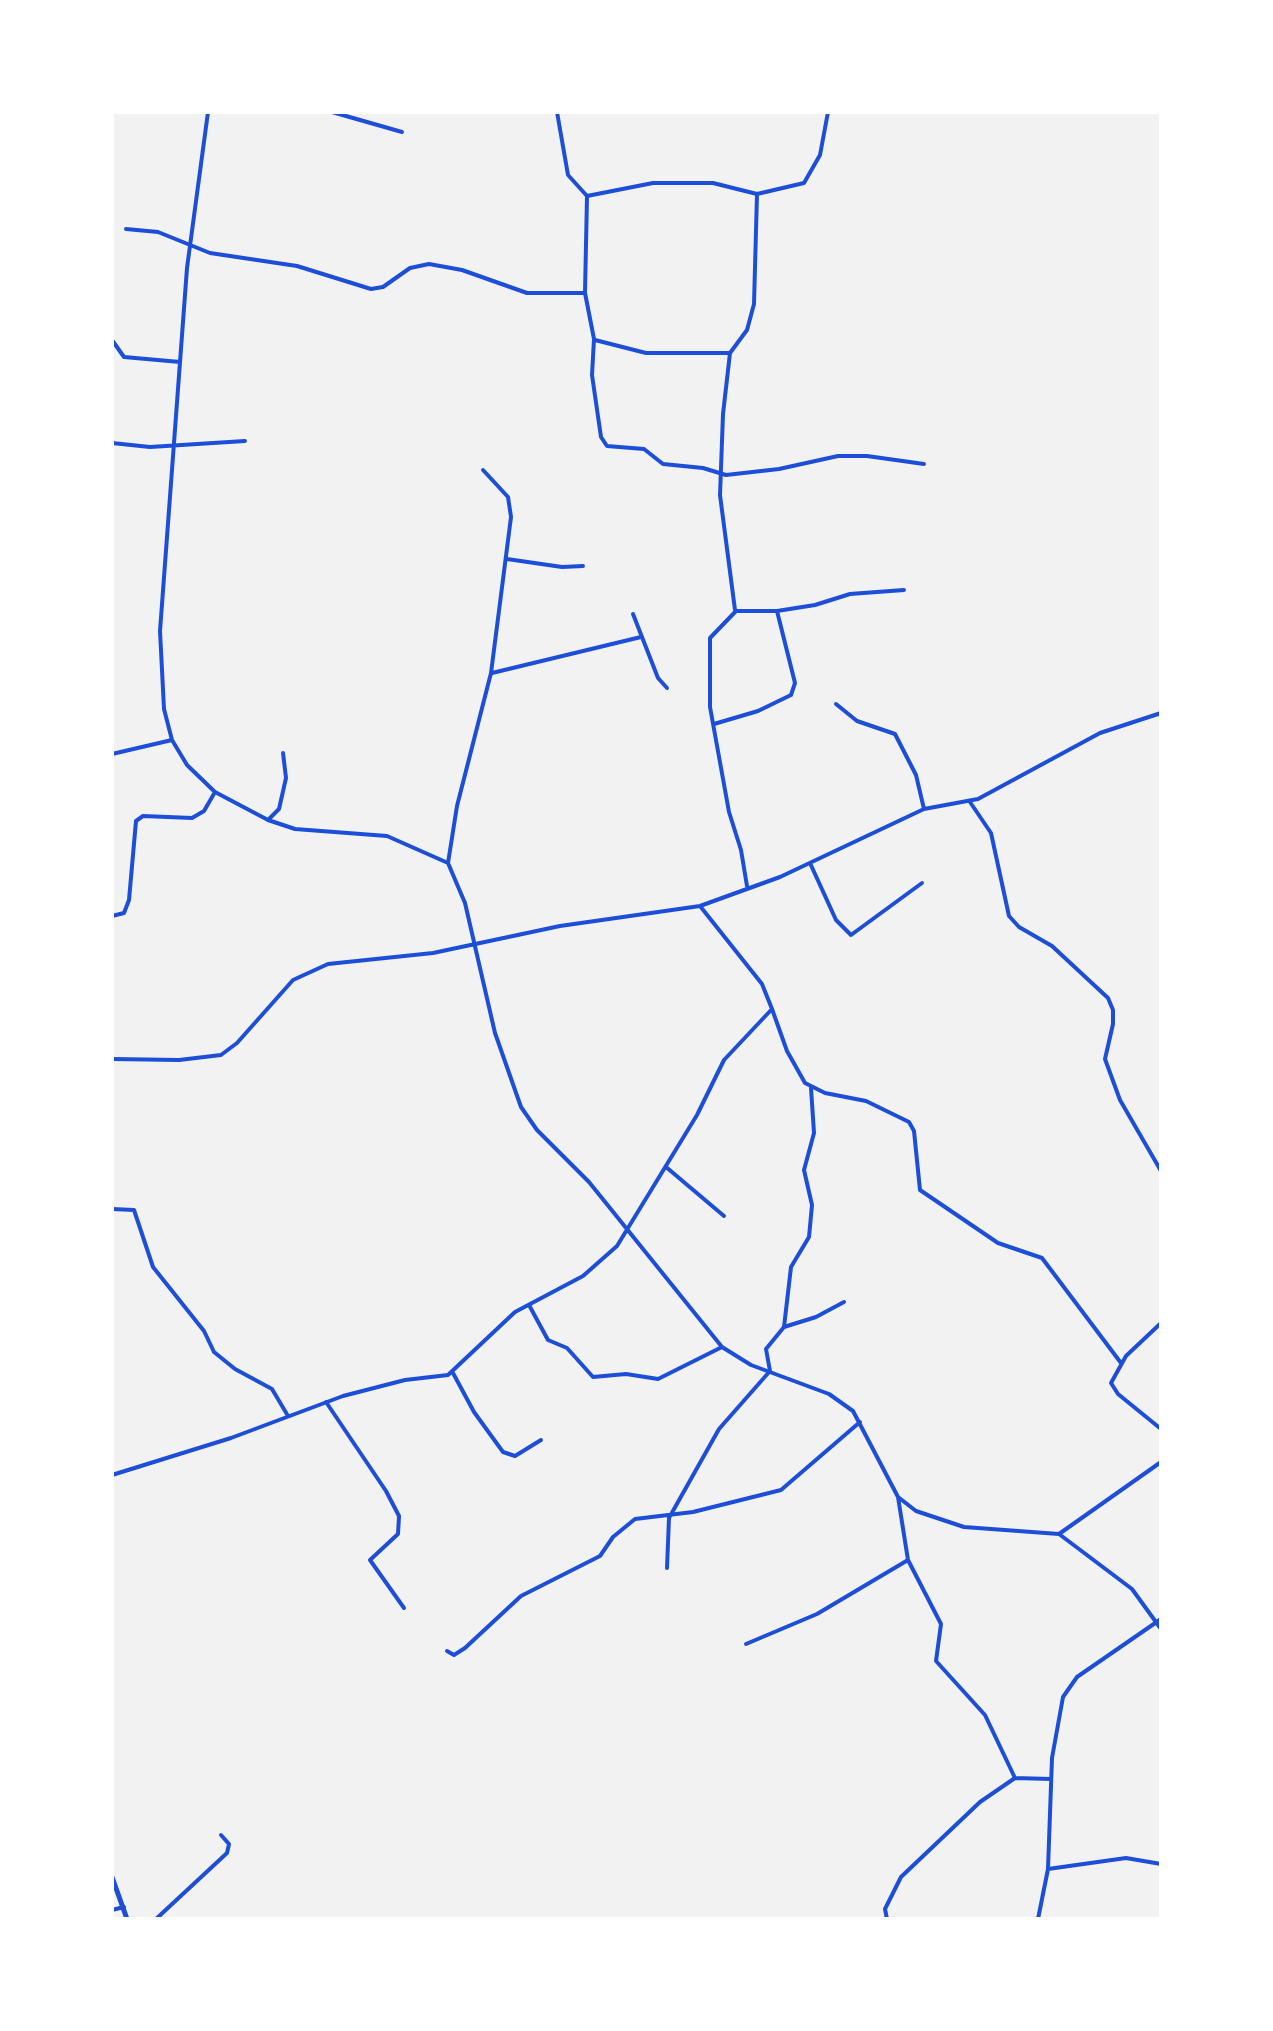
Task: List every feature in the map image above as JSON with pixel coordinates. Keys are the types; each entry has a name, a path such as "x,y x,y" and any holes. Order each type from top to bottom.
{"main road":[{"path":"112,1877 127,1919"}],"street":[{"path":"208,112 190,246 160,631 164,709 172,740 187,765 215,792 268,820 295,829 387,836 448,863"},
{"path":"332,112 402,132"},
{"path":"557,112 568,175 587,196 585,293 594,339 592,375 601,437 607,446 638,447 650,451 663,464 720,473 752,473 838,456 867,456 924,464"},
{"path":"587,196 638,184 701,181 757,194 807,180 820,155 828,112"},
{"path":"736,611 723,528 720,473 730,353 747,330 754,304 757,194"},
{"path":"126,229 158,232 190,246 297,266 371,289 383,287 410,268 429,264 462,270 527,293 585,293"},
{"path":"594,339 646,353 730,353"},
{"path":"112,340 124,357 180,362"},
{"path":"112,443 150,447 245,441"},
{"path":"483,470 508,497 511,517 491,673 459,796 448,863 465,903 508,1078 521,1107 629,1229 722,1347 736,1357 829,1394 853,1411 898,1497 908,1560 941,1624 936,1661 990,1723 1015,1778"},
{"path":"507,559 562,567 583,566"},
{"path":"747,887 741,850 729,812 710,707 710,638 736,611 777,611 850,594 904,590"},
{"path":"714,724 758,711 791,695 795,683 777,611"},
{"path":"633,614 658,678 667,688"},
{"path":"491,673 641,637"},
{"path":"836,704 857,721 895,734 916,775 924,809"},
{"path":"112,1059 179,1060 221,1055 237,1043 276,997 309,970 474,945 560,926 700,906 810,863 924,809 937,804 970,802 1100,733 1161,713"},
{"path":"112,754 172,740"},
{"path":"268,820 279,809 286,778 283,753"},
{"path":"112,916 124,913 129,900 136,821 143,816 192,818 204,811 215,792"},
{"path":"970,802 991,833 1009,916 1019,927 1052,946 1108,998 1113,1010 1105,1050 1108,1070 1120,1100 1161,1171"},
{"path":"810,863 836,920 851,935 922,883"},
{"path":"700,906 762,984 787,1051 811,1088 814,1133 804,1170 812,1205 809,1237 791,1267 784,1327 766,1349 770,1371"},
{"path":"112,1475 326,1402 405,1380 453,1373 506,1319 583,1276 617,1246 666,1167 724,1060 772,1009"},
{"path":"811,1088 866,1101 909,1122 914,1131 920,1190 998,1243 1042,1258 1121,1363"},
{"path":"666,1167 724,1216"},
{"path":"112,1209 134,1210 153,1267 204,1331 214,1352 235,1369 272,1389 288,1416"},
{"path":"784,1327 816,1317 844,1302"},
{"path":"529,1305 548,1340 567,1348 593,1377 626,1374 665,1378 722,1347"},
{"path":"1161,1323 1134,1345 1112,1379 1113,1389 1161,1429"},
{"path":"667,1568 670,1544 667,1526 672,1514 719,1429 770,1371"},
{"path":"453,1373 474,1412 503,1452 515,1456 541,1440"},
{"path":"326,1402 386,1491 399,1516 398,1534 370,1560 404,1608"},
{"path":"447,1651 454,1655 465,1648 521,1596 600,1556 613,1537 635,1519 693,1512 781,1490 860,1422"},
{"path":"1059,1534 1161,1462"},
{"path":"898,1497 916,1511 964,1527 1059,1534 1132,1589 1160,1624 1127,1641 1069,1685 1058,1714 1051,1779 1048,1869 1038,1919"},
{"path":"746,1644 817,1614 908,1560"},
{"path":"887,1919 885,1909 906,1871 980,1802 1015,1778 1051,1779"},
{"path":"156,1919 227,1853 229,1844 221,1835"},
{"path":"1048,1869 1126,1858 1161,1864"},
{"path":"112,1910 124,1907"}]}
